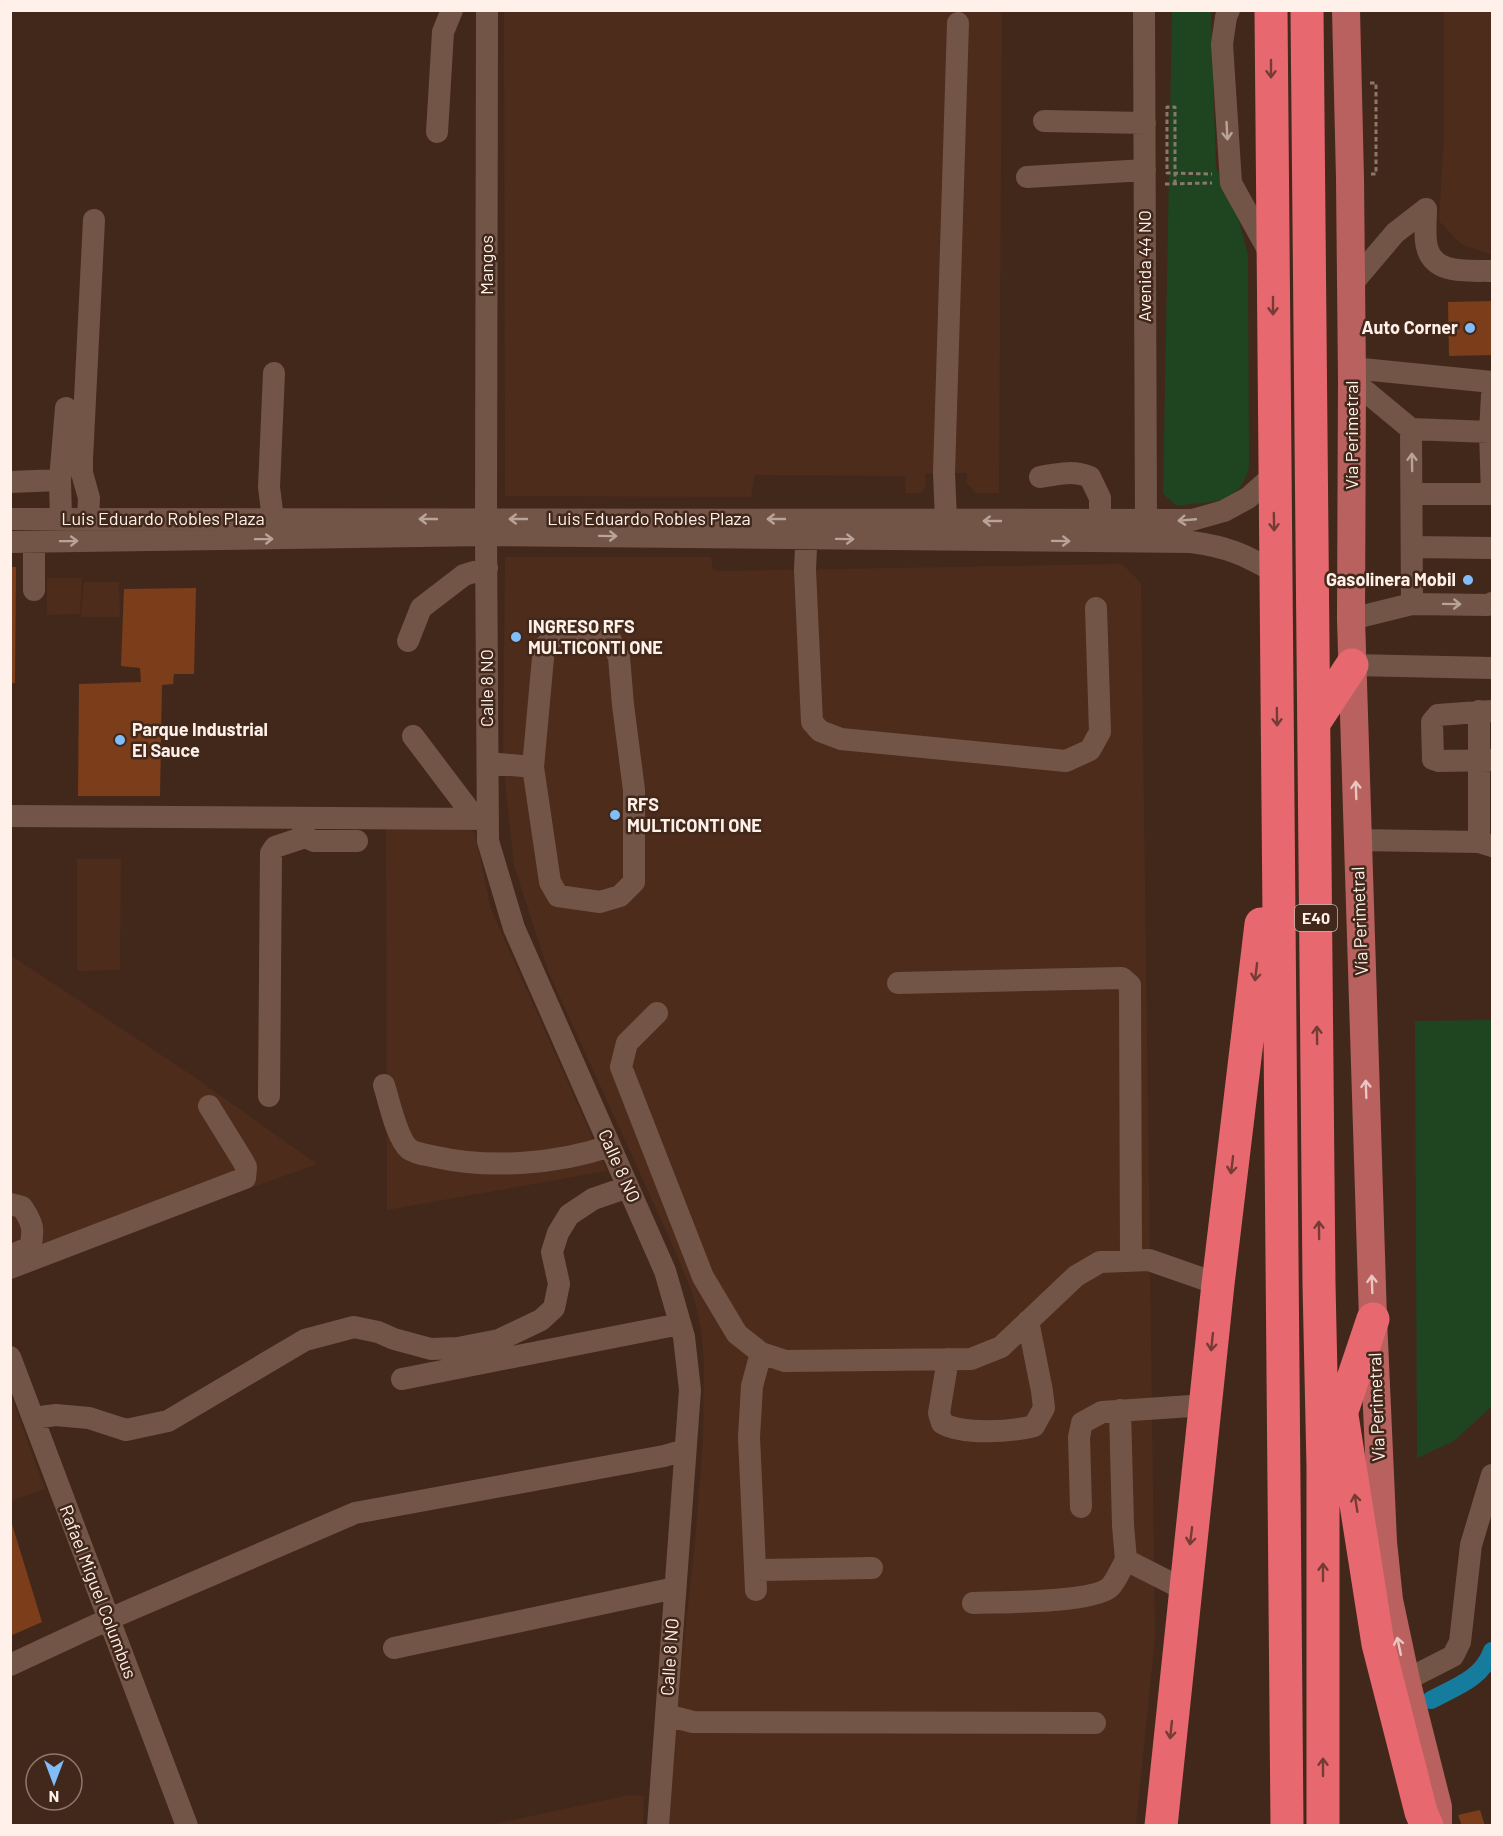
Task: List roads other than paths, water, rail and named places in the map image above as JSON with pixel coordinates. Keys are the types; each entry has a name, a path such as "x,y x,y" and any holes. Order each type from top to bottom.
{"highway":[{"name":"E40","path":"1271,10 1287,1826"},
{"name":"E40","path":"1307,10 1319,1284 1323,1467 1323,1826"},
{"path":"1314,723 1352,665"},
{"path":"1161,1826 1218,1284 1278,789"},
{"path":"1319,1284 1342,1411 1378,1644 1421,1812 1427,1826"},
{"path":"1323,1467 1373,1319"}],"main road":[{"name":"Vía Perimetral","path":"1346,10 1352,374 1350,620 1373,1319 1383,1542 1389,1600 1406,1680 1438,1807 1438,1826"}],"street":[{"path":"437,132 443,32 452,10"},
{"name":"Mangos","path":"486,527 488,10"},
{"name":"Avenida 44 NO","path":"1144,10 1145,123 1152,176 1146,522"},
{"path":"1229,10 1222,44 1231,183 1273,258"},
{"path":"946,520 944,473 958,23"},
{"path":"1044,121 1145,123"},
{"path":"1026,177 1152,176"},
{"path":"1350,285 1395,232 1426,209 1427,248 1434,262 1446,269 1492,271"},
{"path":"88,519 89,498 82,473 82,459 94,220"},
{"path":"273,519 269,487 274,373"},
{"path":"1352,374 1492,382"},
{"path":"1352,374 1411,429 1490,432"},
{"path":"1412,494 1492,494 1490,432 1492,395"},
{"path":"61,519 60,480 66,408"},
{"path":"1411,429 1412,604"},
{"path":"1040,477 1067,473 1090,477 1100,498 1100,521"},
{"name":"Luis Eduardo Robles Plaza","path":"807,529 946,520 1146,522 1192,520 1224,511 1248,498 1274,475"},
{"path":"10,482 60,480"},
{"name":"Luis Eduardo Robles Plaza","path":"10,519 273,519 486,527 807,529 1191,542 1220,546 1246,555 1275,572"},
{"name":"Luis Eduardo Robles Plaza","path":"10,542 486,527"},
{"name":"Calle 8 NO","path":"486,527 488,763 482,819 513,928 665,1271 684,1337 690,1390 658,1826"},
{"path":"807,529 806,570 812,722 820,731 841,739 1066,760 1090,750 1100,732 1096,608"},
{"path":"34,542 34,590"},
{"path":"1413,548 1492,548"},
{"path":"408,641 421,608 464,575 487,568"},
{"path":"1350,620 1412,604 1488,605 1492,603"},
{"path":"580,632 609,637 619,657 634,790 634,882 620,896 600,902 558,896 550,882 532,767 544,647 557,634 580,632"},
{"path":"1352,665 1492,668"},
{"path":"1358,840 1486,844 1486,760 1486,711 1434,717 1431,753 1433,759 1486,760"},
{"path":"412,736 482,819"},
{"path":"488,763 532,767"},
{"path":"10,816 304,827 482,819"},
{"path":"304,827 314,841 357,841"},
{"path":"269,1096 271,853 275,847 304,827"},
{"path":"898,983 1122,978 1130,985 1131,1261"},
{"path":"657,1013 627,1043 621,1067 703,1277 737,1334 761,1353 785,1361 970,1359 1000,1347 1076,1276 1100,1262 1149,1260 1218,1284"},
{"path":"384,1085 401,1138 410,1149 423,1154 447,1159 511,1164 589,1153 610,1146"},
{"path":"10,1268 245,1178 246,1167 243,1161 208,1106"},
{"path":"33,1418 56,1415 89,1418 126,1430 168,1421 305,1340 354,1327 431,1349 458,1348 498,1340 541,1320 554,1308 559,1284 552,1252 558,1233 569,1215 593,1199 628,1187"},
{"path":"10,1204 22,1207 31,1220 33,1236 30,1247 10,1256"},
{"path":"948,1359 939,1413 942,1423 953,1429 1017,1431 1034,1426 1044,1408 1028,1322"},
{"path":"402,1378 680,1324"},
{"path":"761,1353 752,1386 749,1437 756,1580 872,1568"},
{"name":"Rafael Miguel Columbus","path":"10,1358 187,1826"},
{"path":"1081,1507 1079,1437 1082,1423 1102,1412 1206,1405"},
{"path":"973,1603 1060,1599 1091,1595 1109,1588 1126,1560 1120,1410"},
{"path":"10,1665 109,1619 355,1513 686,1450"},
{"path":"1406,1680 1453,1656 1460,1642 1471,1545 1492,1475"},
{"path":"1126,1560 1185,1590"},
{"path":"394,1648 675,1588"},
{"path":"666,1715 693,1722 1095,1723"}],"waterway":[{"path":"1431,1700 1475,1675 1482,1669 1492,1651"}],"place":[{"name":"Auto Corner","path":"1470,328"},
{"name":"Gasolinera Mobil","path":"1468,580"},
{"name":"INGRESO RFS MULTICONTI ONE","path":"516,637"},
{"name":"Parque Industrial El Sauce","path":"120,740"},
{"name":"RFS MULTICONTI ONE","path":"615,815"}]}
